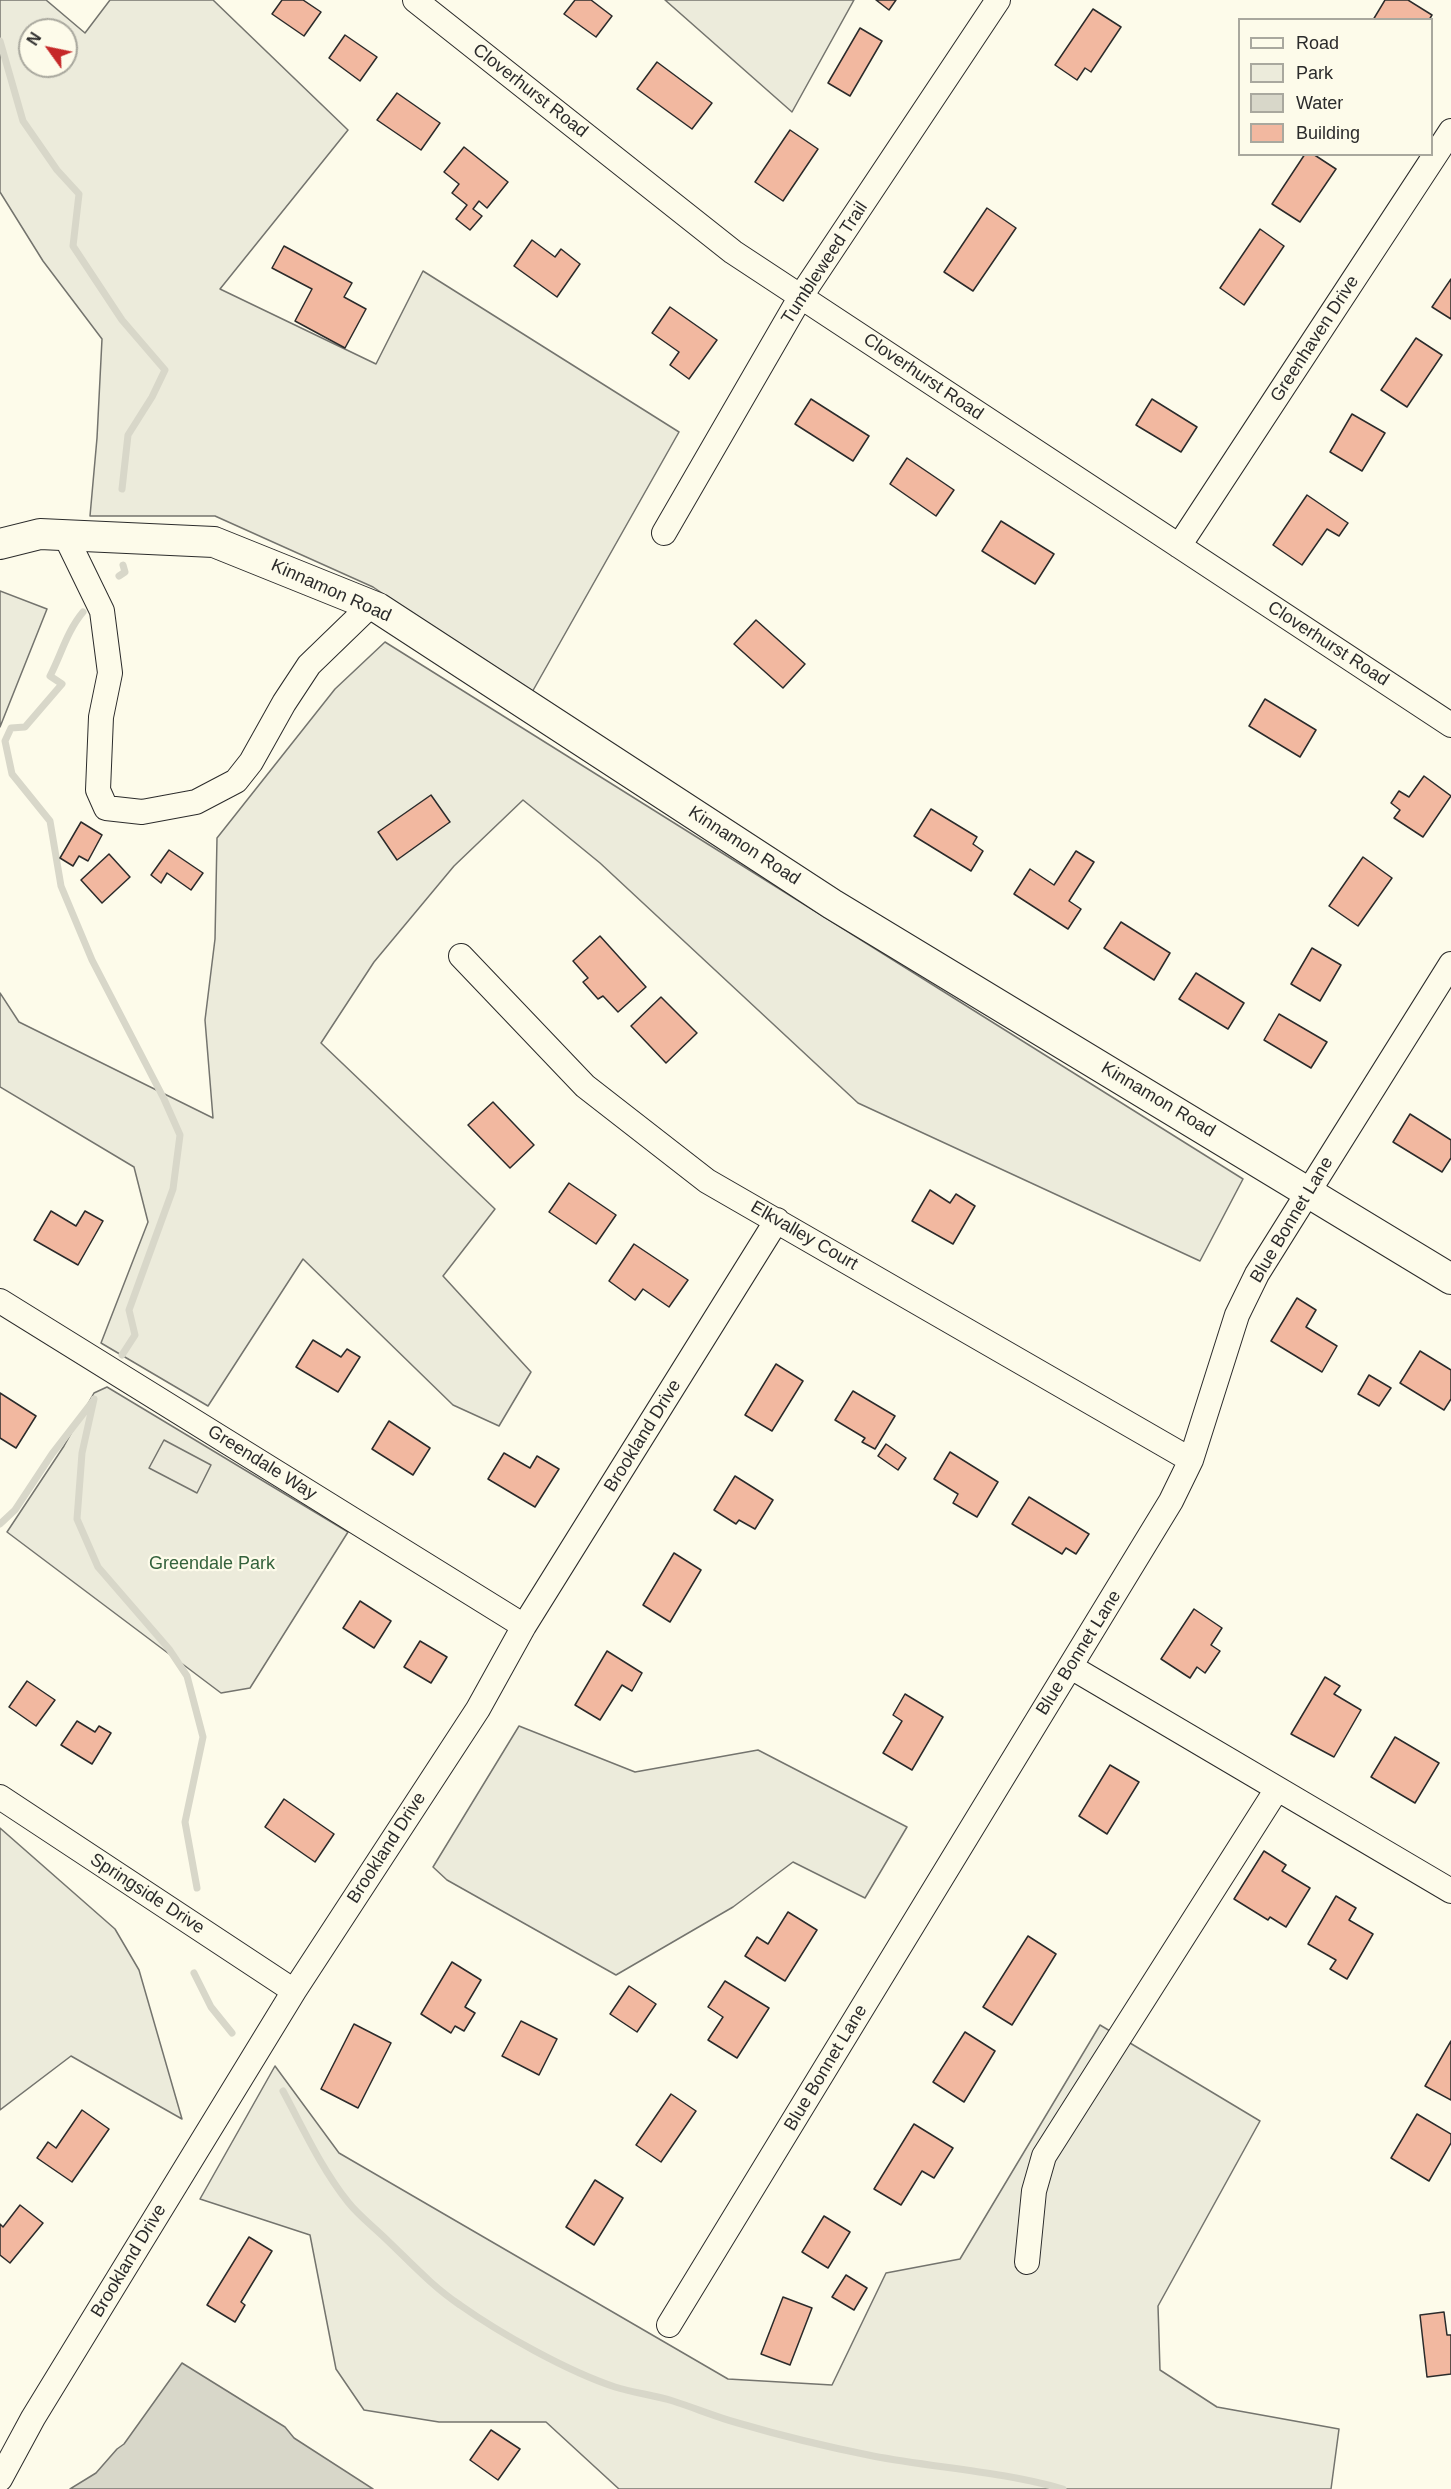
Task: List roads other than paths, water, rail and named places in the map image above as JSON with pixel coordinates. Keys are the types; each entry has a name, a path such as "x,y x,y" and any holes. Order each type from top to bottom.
{"main road":[{"name":"Kinnamon Road","path":"0,544 40,534 214,542 371,605 832,904 1451,1279"}],"street":[{"name":"Cloverhurst Road","path":"415,0 733,252 1451,725"},
{"name":"Tumbleweed Trail","path":"664,533 801,296 998,0"},
{"name":"Greenhaven Drive","path":"1179,546 1451,131"},
{"path":"65,535 102,611 110,673 101,717 98,790 106,808 141,812 196,801 236,781 251,762 284,703 309,665 371,605"},
{"name":"Elkvalley Court","path":"460,956 585,1086 707,1181 1191,1460"},
{"name":"Blue Bonnet Lane","path":"669,2325 1146,1545 1191,1460 1237,1315 1257,1274 1451,964"},
{"name":"Brookland Drive","path":"0,2479 33,2418 294,1991 478,1709 524,1626 777,1220"},
{"name":"Greendale Way","path":"0,1301 524,1626"},
{"path":"1071,1667 1451,1891"},
{"path":"1027,2262 1034,2191 1044,2156 1277,1789"},
{"name":"Springside Drive","path":"0,1797 294,1991"}],"water":[{"path":"182,2363 285,2427 294,2438 373,2489 70,2489 96,2473 124,2444"}],"waterway":[{"path":"0,41 23,121 57,170 79,194 73,246 122,320 165,370 152,397 128,435 122,489"},
{"path":"119,576 125,572 123,565"},
{"path":"83,612 68,635 50,676 62,684 25,727 11,728 5,741 12,774 50,821 61,886 92,960 164,1099 180,1135 173,1189 129,1310 135,1335 122,1355"},
{"path":"94,1399 82,1453 77,1519 98,1567 169,1649 187,1676 203,1737 185,1822 197,1888"},
{"path":"0,1524 15,1510 52,1454 93,1401"},
{"path":"194,1973 211,2007 232,2033"},
{"path":"283,2091 329,2176 357,2212 450,2298 495,2328 556,2362 615,2387 666,2399 730,2421 788,2437 873,2456 1016,2478 1063,2489"}],"park label":[{"name":"Greendale Park","path":"212,1564"}]}
